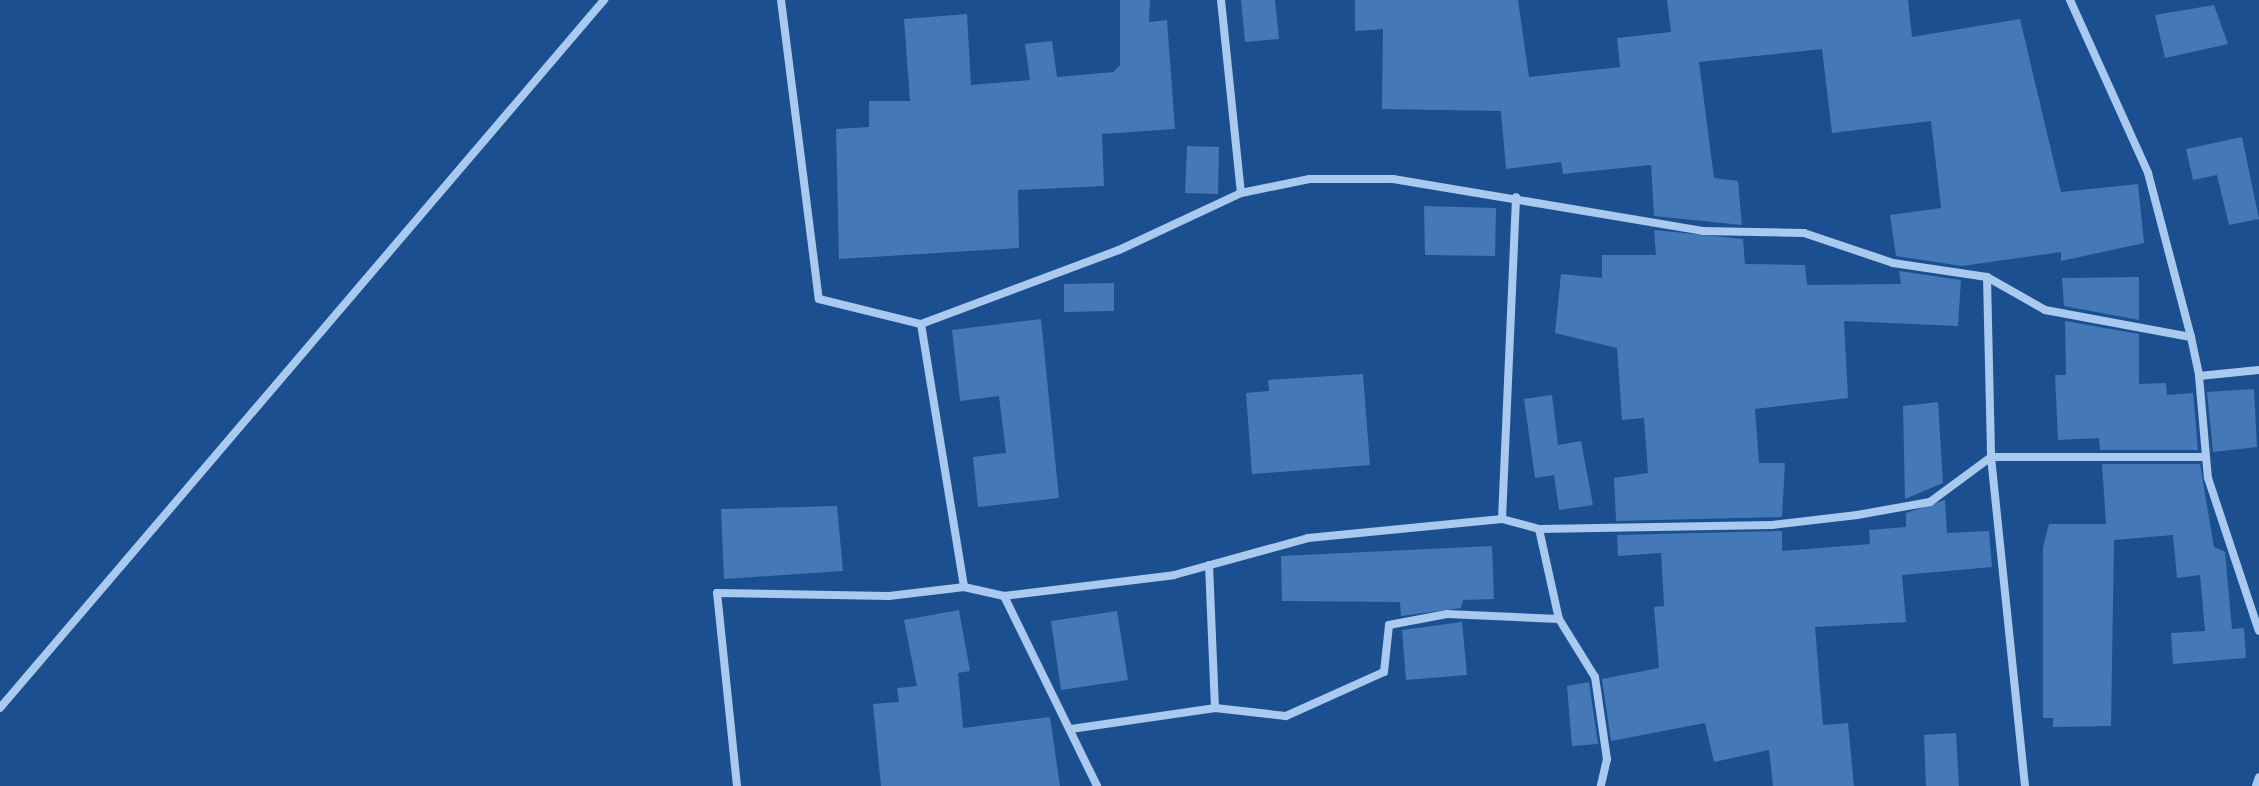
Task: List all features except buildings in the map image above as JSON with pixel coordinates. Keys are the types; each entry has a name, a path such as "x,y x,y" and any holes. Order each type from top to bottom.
{"street":[{"path":"0,708 604,0"},
{"path":"781,0 819,299 921,324 1119,250 1241,193 1310,179 1393,179 1516,197 1703,231 1804,233 1893,263 1987,277 2045,310 2191,337"},
{"path":"1221,0 1241,193"},
{"path":"2070,0 2148,173 2199,376 2205,457 2259,631"},
{"path":"1502,519 1516,197"},
{"path":"1987,277 1991,457 2025,786"},
{"path":"921,324 964,587"},
{"path":"2199,376 2259,370"},
{"path":"737,786 717,593 889,596 964,587 1004,596 1209,565 1308,538 1502,519 1539,529 1772,525 1857,515 1930,502 1991,457 2205,457"},
{"path":"1539,529 1559,619 1595,677 1607,759 1601,786"},
{"path":"1209,565 1215,708"},
{"path":"1004,596 1097,786"},
{"path":"1071,729 1215,708 1286,716 1384,672 1389,625 1447,614 1559,619"},
{"path":"2256,786 2259,777"}]}
